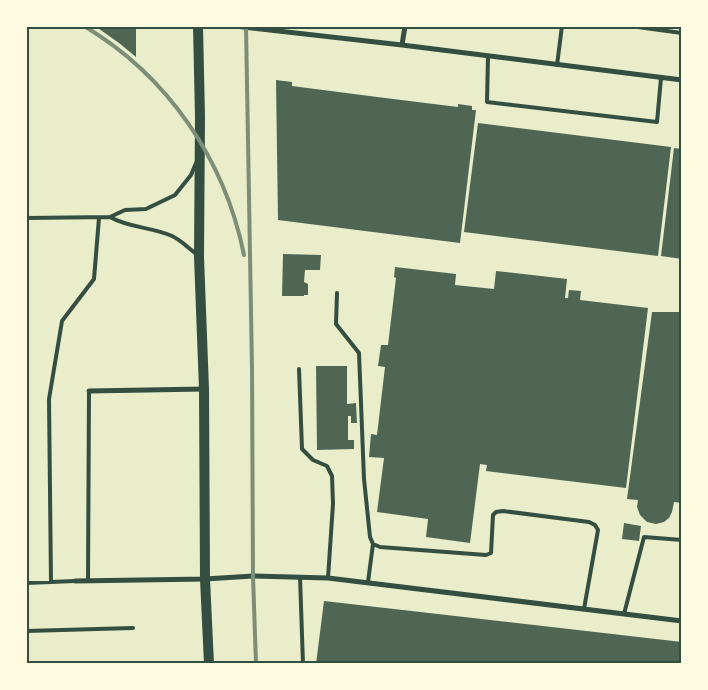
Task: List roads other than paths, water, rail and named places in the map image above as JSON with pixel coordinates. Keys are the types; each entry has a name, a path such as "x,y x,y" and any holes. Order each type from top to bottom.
{"main road":[{"path":"198,26 199,257 204,388 205,579 209,664"}],"street":[{"path":"235,26 682,80"},
{"path":"402,45 405,26"},
{"path":"89,391 204,388"},
{"path":"75,581 205,579 242,576 328,578 682,621"}],"lane":[{"path":"557,65 562,26"},
{"path":"630,26 682,33"},
{"path":"488,56 487,102 657,122 661,78"},
{"path":"26,218 98,218 110,217 126,210 146,209 175,195 191,175 200,154"},
{"path":"110,217 121,223 151,229 173,237 199,257"},
{"path":"51,582 49,398 62,321 94,279 98,218"},
{"path":"337,293 336,324 359,353 364,479 370,536 373,544 368,582"},
{"path":"299,369 302,449 313,460 327,466 332,476 333,504 328,578"},
{"path":"88,581 89,391"},
{"path":"373,544 380,547 486,555 491,554 494,516 496,512 503,511 589,522 595,525 598,530 584,609"},
{"path":"624,614 644,537 682,540"},
{"path":"300,577 303,664"},
{"path":"26,582 75,581"},
{"path":"26,631 133,628"}],"railway":[{"path":"84,26 114,46 142,70 167,95 188,124 207,154 223,186 235,220 244,255"},
{"path":"246,26 252,368 253,576 256,664"}]}
